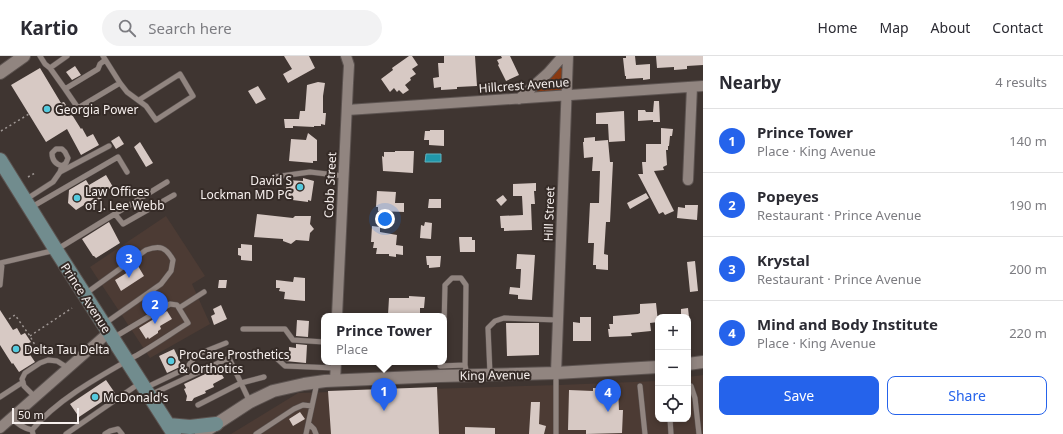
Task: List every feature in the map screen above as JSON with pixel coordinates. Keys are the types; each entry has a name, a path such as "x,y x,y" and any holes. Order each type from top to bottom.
{"main road":[{"name":"Prince Avenue","path":"0,160 84,295 171,429"},
{"path":"171,429 190,427 212,429"}],"street":[{"path":"0,73 24,56"},
{"name":"Cobb Street","path":"337,313 349,65 346,56"},
{"path":"519,99 548,73 563,56"},
{"name":"Hill Street","path":"556,373 568,56"},
{"path":"688,180 692,86"},
{"name":"Hillcrest Avenue","path":"347,110 703,86"},
{"path":"0,428 108,332"},
{"path":"691,364 703,362"},
{"path":"335,381 336,365"},
{"name":"King Avenue","path":"201,434 212,429 250,402 273,391 317,382 440,368 490,375 655,367"}],"lane":[{"path":"40,56 78,108 120,83"},
{"path":"50,68 67,56"},
{"path":"65,89 98,69 104,58 127,92 146,106 156,120 193,96 180,74 139,100"},
{"path":"60,172 109,146"},
{"path":"27,204 118,157 127,172"},
{"path":"27,204 52,182 60,172 62,166"},
{"path":"274,177 310,172 344,176"},
{"path":"0,285 1,263 56,250 167,182"},
{"path":"116,214 124,224 174,195"},
{"path":"84,295 146,250 155,247 164,249 173,260 171,271 161,284 108,332"},
{"path":"444,313 445,285 452,278 461,278 466,285 466,371"},
{"path":"179,308 204,292"},
{"path":"12,418 18,424 33,432 40,421 61,403 188,323 177,305 170,304 108,332"},
{"path":"490,375 488,328 490,325 495,321 504,318 558,320"},
{"path":"243,329 284,329 293,340 321,342"},
{"path":"66,434 145,389 187,368 196,355 226,343"},
{"path":"252,356 274,356 285,366 336,365"},
{"path":"145,389 229,358 250,402"},
{"path":"36,397 24,386 22,379 25,373 44,361 57,361 68,368"},
{"path":"556,373 556,434"},
{"path":"198,405 241,383 264,377"},
{"path":"0,397 23,382"},
{"path":"306,434 317,382"},
{"path":"640,386 645,434"},
{"path":"691,386 695,398 699,434"},
{"path":"256,434 303,405 312,406"},
{"path":"670,422 671,434"},
{"path":"309,424 314,429 316,434"},
{"path":"106,434 110,431 118,429 122,434"}],"path":[{"path":"1,131 29,114"},
{"path":"28,177 35,173"},
{"path":"30,336 72,308"},
{"path":"9,319 15,315 30,336 44,361"}],"shaded area":[{"path":"560,67 563,70 562,89 560,91 536,93 535,90 557,68"},
{"path":"166,216 205,276 192,284 210,324 150,358 90,267"},
{"path":"703,375 703,434 231,434 298,393 655,381 655,422 691,422 691,377"}],"water":[{"path":"426,154 441,154 441,162 425,162"}],"building":[{"path":"284,56 309,56 315,68 288,83 283,74 292,69"},
{"path":"409,56 412,56 418,65 412,69 416,74 410,78 411,80 405,85 409,90 403,94 399,90 397,92 394,88 390,92 381,79 393,70 392,68"},
{"path":"444,56 475,56 477,86 457,87 457,89 441,90 441,87 434,88 433,78 439,77 438,63 444,63"},
{"path":"501,56 510,56 519,75 506,81 497,60 502,58"},
{"path":"626,56 635,56 636,65 650,64 650,79 626,79 623,58 626,58"},
{"path":"656,56 703,56 703,65 687,66 687,69 674,70 674,67 657,68"},
{"path":"75,66 81,75 72,80 66,72"},
{"name":"Georgia Power","path":"40,68 61,103 64,102 87,137 93,134 99,145 81,155 67,129 46,142 11,85"},
{"path":"318,82 325,83 323,113 326,113 325,125 321,124 321,126 314,127 293,126 293,128 285,128 284,119 299,119 300,111 305,111 307,85"},
{"path":"258,86 266,99 256,104 248,91"},
{"path":"654,101 659,101 660,122 653,122 653,120 638,121 638,110 653,112"},
{"path":"624,111 625,141 609,142 608,124 596,124 596,113"},
{"path":"661,128 673,129 672,136 670,136 668,150 666,150 667,165 663,167 664,170 654,171 674,211 665,215 663,212 659,214 638,174 643,174 642,162 646,162 646,144 661,144"},
{"path":"444,130 444,146 429,145 429,140 424,140 425,131"},
{"path":"308,133 317,140 317,161 313,161 313,163 289,161 291,139 306,140"},
{"path":"119,136 124,144 116,149 111,141"},
{"path":"595,137 595,141 608,140 610,162 613,162 610,222 606,222 604,254 608,255 608,270 596,269 596,265 593,265 594,243 588,243 590,203 599,203 600,171 592,171 593,157 584,158 583,142 584,138"},
{"path":"140,142 153,163 146,167 134,147"},
{"path":"414,151 413,173 383,171 382,156 384,157 384,152"},
{"path":"106,175 113,187 100,195 102,198 94,203 92,200 76,210 68,203 69,190 86,180 89,185"},
{"name":"David S Lockman MD PC","path":"303,178 314,181 311,201 308,200 308,202 285,199 287,180 303,181"},
{"path":"536,183 536,191 534,191 535,204 531,204 532,230 504,231 504,228 501,228 500,216 523,215 522,196 513,196 513,184"},
{"path":"377,191 396,192 395,203 404,203 404,212 378,211 378,207 376,207"},
{"path":"646,193 649,198 630,209 627,203"},
{"path":"503,195 507,200 501,206 496,200"},
{"path":"429,199 441,199 441,208 428,208"},
{"path":"685,205 698,205 697,220 677,218 678,207 685,208"},
{"path":"257,214 293,218 295,216 311,216 310,224 314,229 310,233 309,241 296,240 291,244 283,241 283,239 254,237"},
{"path":"109,222 120,243 96,258 93,256 82,239"},
{"path":"425,222 432,223 431,239 420,238 421,225 424,226"},
{"path":"372,226 380,227 380,232 397,235 396,245 403,246 403,255 396,254 396,257 389,256 389,254 376,254 377,248 373,248 374,242 371,242"},
{"path":"459,237 472,237 472,240 475,240 475,252 460,252"},
{"path":"241,244 252,245 252,261 241,260 241,256 238,255 238,248 241,248"},
{"path":"517,254 535,255 532,300 518,299 518,295 509,294 510,287 520,288 521,269 516,269"},
{"path":"426,256 441,256 440,267 429,268 429,265 427,265"},
{"path":"695,261 698,291 690,292 687,262"},
{"path":"138,266 144,276 121,291 115,280"},
{"path":"294,277 305,278 305,301 284,299 285,292 279,291 280,288 276,288 276,280 293,282"},
{"path":"219,280 227,280 226,288 218,288"},
{"path":"409,296 425,297 424,308 420,308 420,313 388,313 389,298 409,298"},
{"path":"656,303 657,314 655,314 655,322 650,323 651,331 631,333 632,336 609,337 608,329 610,329 609,324 613,324 613,316 638,314 640,313 640,304"},
{"path":"221,305 227,319 214,325 211,316 215,314 213,309"},
{"path":"688,308 689,314 681,314 681,309"},
{"name":"Delta Tau Delta","path":"0,310 13,330 17,328 21,335 25,333 31,342 27,344 32,351 29,353 35,362 19,372 0,345"},
{"path":"167,311 172,319 160,326 161,329 158,333 149,339 148,337 146,339 139,328"},
{"path":"580,317 591,317 591,341 573,341 573,322 580,323"},
{"path":"297,320 309,321 308,337 296,336"},
{"path":"506,323 539,323 539,355 507,356"},
{"path":"296,344 307,345 306,363 285,361 286,353 289,353 289,347 296,348"},
{"name":"ProCare Prosthetics & Orthotics","path":"174,349 182,366 167,373 159,356"},
{"path":"218,368 224,378 213,384 214,387 205,391 206,393 194,398 192,401 186,401 187,396 184,389 186,388 184,384"},
{"name":"McDonald's","path":"106,380 115,393 79,417 70,404"},
{"path":"437,387 439,434 331,434 328,391"},
{"path":"593,388 618,389 619,410 623,410 622,433 586,434 586,430 568,430 569,390 593,391"},
{"path":"531,402 540,402 539,424 546,426 544,434 529,434"},
{"path":"300,412 305,419 293,426 289,419"},
{"path":"465,427 495,428 495,434 465,434"}],"place":[{"name":"Georgia Power","path":"47,109"},
{"name":"David S Lockman MD PC","path":"300,187"},
{"name":"Law Offices of J. Lee Webb","path":"77,198"},
{"name":"Krystal","path":"129,278"},
{"name":"Popeyes","path":"155,324"},
{"name":"Delta Tau Delta","path":"16,349"},
{"name":"ProCare Prosthetics & Orthotics","path":"171,361"},
{"name":"McDonald's","path":"95,397"},
{"name":"Prince Tower","path":"384,411"},
{"name":"Mind and Body Institute","path":"608,412"}]}
